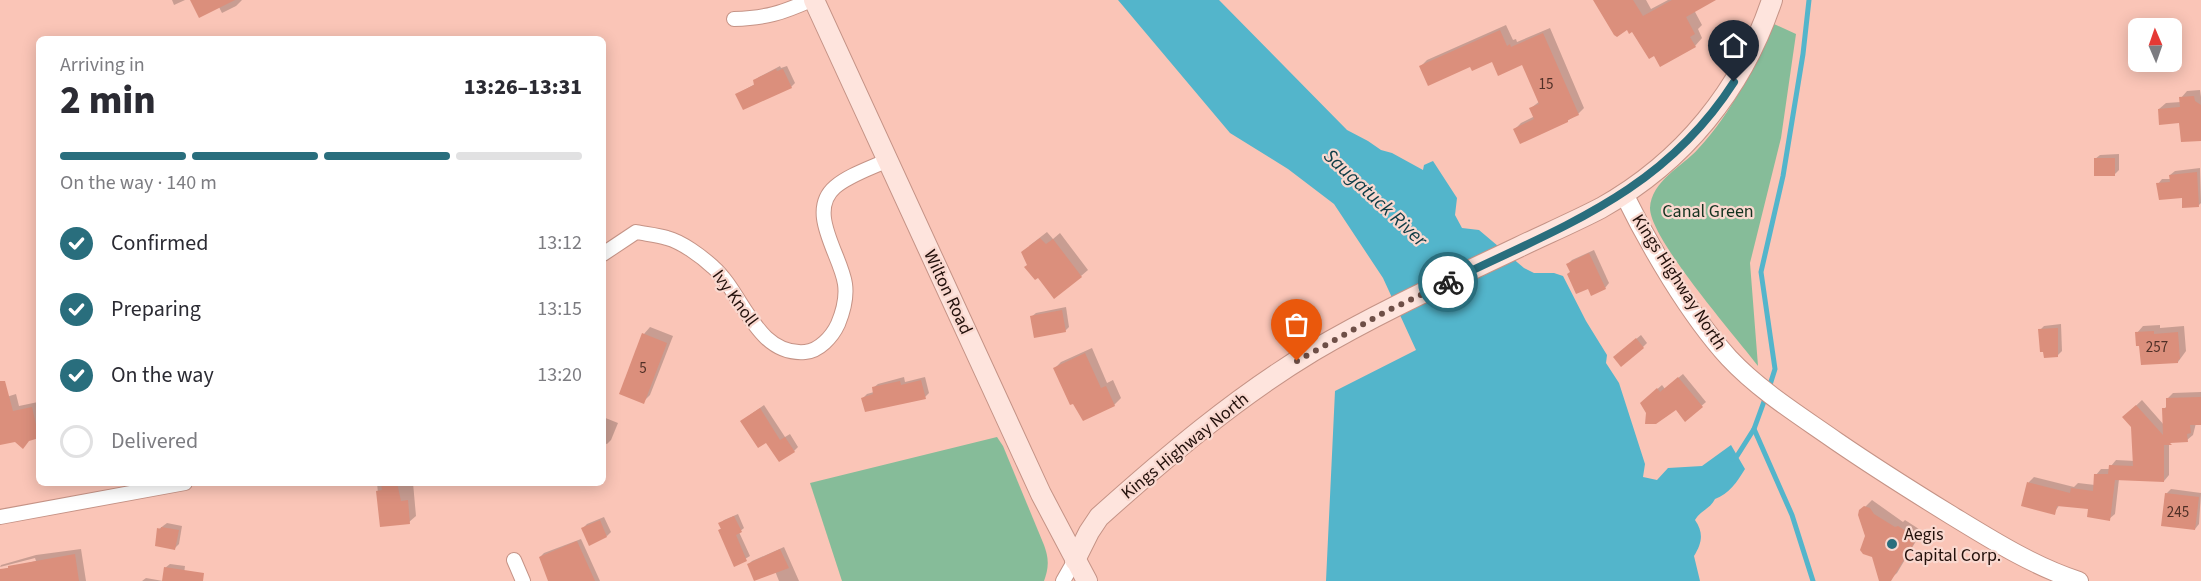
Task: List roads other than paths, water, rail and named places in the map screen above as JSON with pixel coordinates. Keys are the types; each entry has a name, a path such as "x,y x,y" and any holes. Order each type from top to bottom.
{"main road":[{"name":"Wilton Road","path":"813,0 1041,494 1087,581"},
{"path":"1624,194 1678,152 1720,104 1748,58 1772,0"},
{"name":"Kings Highway North","path":"1075,560 1099,518 1180,445 1281,371 1387,311 1592,213 1624,194"}],"street":[{"path":"734,20 784,13 813,0"},
{"name":"Ivy Knoll","path":"606,252 636,232 669,238 712,266 727,281 756,328 768,340 783,349 797,353 810,352 831,336 841,316 845,300 843,279 823,215 824,200 837,185 888,160"},
{"name":"Kings Highway North","path":"1624,194 1652,247 1701,321 1724,352 1748,376 1800,416 1866,461 1975,530 2037,564 2079,581"},
{"path":"0,517 169,486"},
{"path":"514,560 523,581"},
{"name":"Kings Highway North","path":"1063,581 1075,560"}],"water":[{"name":"Saugatuck River","path":"1118,0 1219,0 1347,130 1381,150 1392,153 1423,170 1424,165 1433,161 1457,198 1455,215 1462,228 1479,230 1524,268 1534,273 1554,273 1563,276 1586,321 1607,355 1606,363 1619,383 1645,464 1643,477 1657,480 1668,468 1702,466 1731,445 1745,469 1732,487 1715,499 1695,520 1701,534 1699,547 1694,556 1700,581 1326,581 1335,391 1416,350 1383,278 1334,204 1288,169 1230,133"}],"waterway":[{"path":"1769,388 1775,369 1761,272 1783,176 1803,54 1809,0"},
{"path":"1766,396 1754,429 1792,515 1813,581"},
{"path":"1733,459 1754,429"}],"place":[{"name":"Aegis Capital Corp.","path":"1892,544"}],"park label":[{"name":"Canal Green","path":"1708,211"}]}
